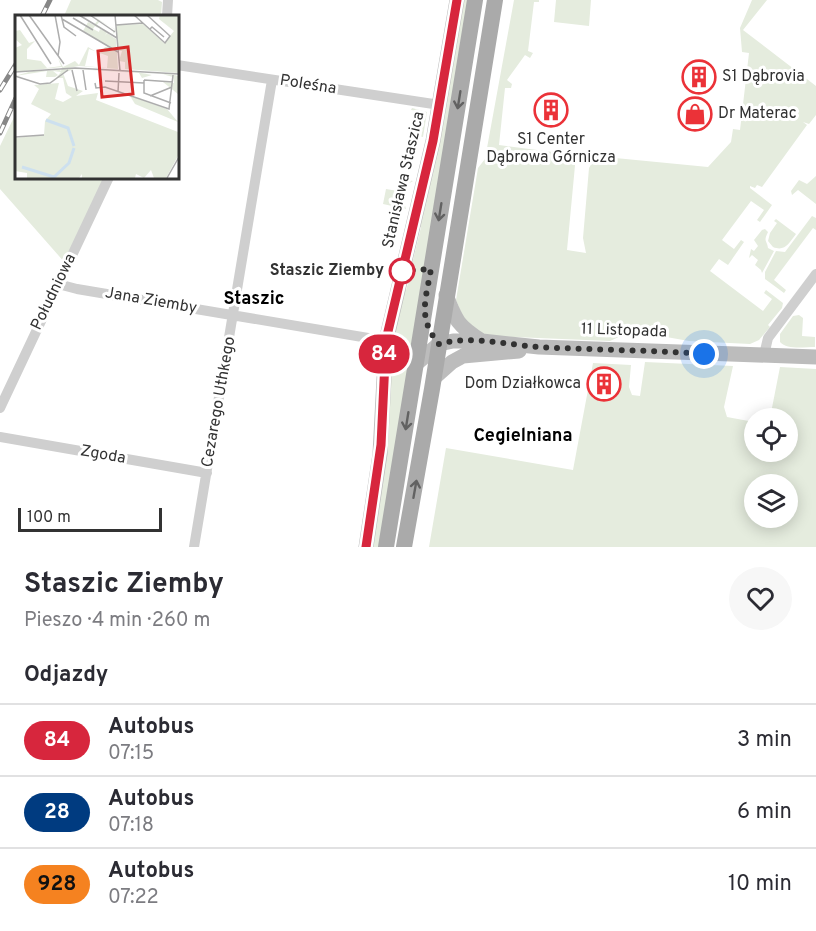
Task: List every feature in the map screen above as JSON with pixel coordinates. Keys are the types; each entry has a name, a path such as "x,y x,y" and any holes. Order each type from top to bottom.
{"main road":[{"path":"386,547 476,0"},
{"path":"404,547 434,378 495,0"},
{"path":"476,115 497,49 506,0"}],"street":[{"path":"167,15 168,0"},
{"name":"Stanisława Staszica","path":"366,547 381,445 386,340 424,183 440,105 457,0"},
{"name":"Poleśna","path":"178,65 440,105"},
{"name":"Cezarego Uthkego","path":"194,547 272,80"},
{"name":"Południowa","path":"0,408 109,178"},
{"path":"764,356 768,338 816,274"},
{"name":"Jana Ziemby","path":"58,284 386,340"},
{"path":"446,295 456,321 482,341"},
{"path":"424,314 439,344 462,356"},
{"name":"11 Listopada","path":"439,344 453,341 482,341 539,347 816,357"},
{"path":"417,363 439,344"},
{"name":"11 Listopada","path":"462,356 512,352 539,347"},
{"path":"434,378 462,356"},
{"name":"Zgoda","path":"0,436 207,473"}],"shaded area":[{"path":"71,0 158,0 162,2 161,15 64,15"},
{"path":"462,0 469,0 379,547 371,547 389,358 403,290 406,290 410,277 412,277 413,269 411,268 421,227 418,226"},
{"path":"514,0 539,0 539,2 534,2 528,51 533,53 530,58 525,55 507,80 512,84 511,88 505,88 499,145 576,155 567,250 586,253 583,238 589,168 593,161 605,157 708,167 731,142 733,129 740,130 749,53 742,52 740,28 752,0 767,0 743,30 816,86 816,115 809,124 803,122 807,125 762,187 750,186 772,205 760,222 757,220 764,210 751,201 722,240 734,249 741,240 744,242 728,265 719,259 710,271 763,311 772,299 764,293 766,290 783,303 782,308 768,325 770,327 759,340 750,344 689,341 655,335 645,327 624,326 621,336 610,341 487,336 468,329 456,300 478,168 485,159"},
{"path":"556,0 591,0 589,26 554,22"},
{"path":"412,108 427,112 423,137 414,135 418,111 411,110"},
{"path":"15,115 15,178 106,178 66,264 0,189 0,146"},
{"path":"816,176 816,204 798,190 792,195 791,191 799,180 807,184"},
{"path":"407,180 413,181 408,184 404,202 406,209 383,204 386,189 404,192"},
{"path":"812,216 816,218 816,230 813,228 774,280 786,290 784,293 765,279 765,272 776,251 785,252"},
{"path":"776,219 796,234 786,246 781,248 773,247 768,241 777,223 774,221"},
{"path":"765,229 768,232 766,239 768,248 774,251 762,273 755,265 758,260 752,255 749,258 751,249 754,251 758,246 754,240"},
{"path":"799,315 803,318 802,336 815,337 815,347 791,347 780,342 780,334 793,316"},
{"path":"645,362 733,366 724,407 727,417 744,420 744,462 798,462 798,408 772,408 780,367 816,369 816,547 429,547 446,448 573,470 593,363 631,365 629,387 632,395 640,396"}],"railway":[{"path":"42,15 50,0"},
{"path":"0,90 15,66"},
{"path":"0,133 15,100"}],"bus line":[{"name":"84","path":"366,547 381,445 383,362 386,340 433,141 457,0"}],"place":[{"name":"S1 Dąbrovia","path":"699,77"},
{"name":"S1 Center Dąbrowa Górnicza","path":"551,110"},
{"name":"Dr Materac","path":"695,114"},
{"name":"Staszic Ziemby","path":"402,271"},
{"name":"Dom Działkowca","path":"604,384"}],"district":[{"name":"Staszic","path":"254,299"},
{"name":"Cegielniana","path":"523,436"}],"route":[{"path":"402,271 431,269 424,314 439,344 453,341 482,341 539,347 665,350 704,354"}]}
